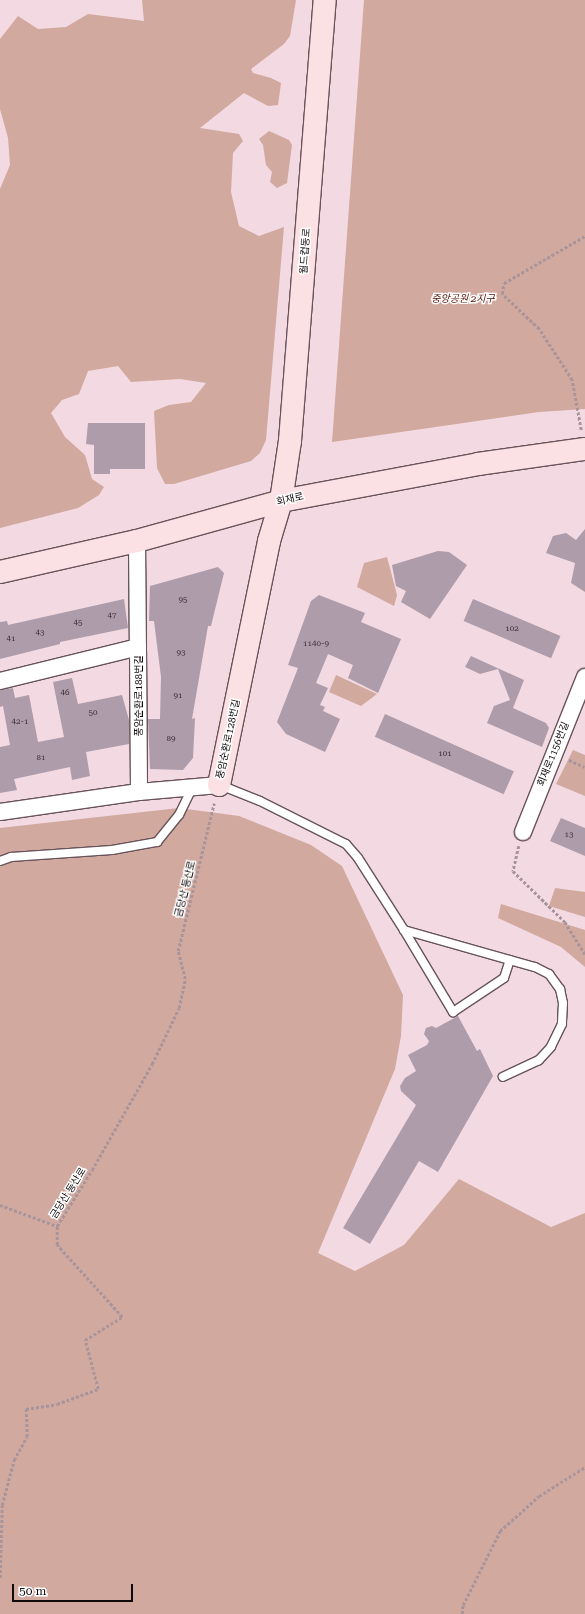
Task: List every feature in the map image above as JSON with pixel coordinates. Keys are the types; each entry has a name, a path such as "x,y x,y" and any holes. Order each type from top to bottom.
{"street":[{"name":"월드컵동로","path":"281,500 290,441 325,0"},
{"name":"회재로","path":"0,572 137,541 281,500 478,464 584,441"},
{"name":"풍암순환로128번길","path":"0,812 139,792 219,785 268,541 281,500"},
{"path":"137,541 138,647"},
{"name":"풍암순환로188번길","path":"0,681 138,647 139,792"},
{"name":"회재로1156번길","path":"523,832 585,677"}],"lane":[{"path":"219,785 260,801 346,844 358,858 404,930 453,1012 504,978 510,960"},
{"path":"0,861 11,858 112,850 157,842 179,816 192,788"},
{"path":"404,930 535,967 549,974 560,989 563,1003 562,1024 551,1047 539,1060 503,1077"}],"path":[{"path":"584,441 572,380 539,329 502,294 504,283 585,236"},
{"name":"금당산 등산로","path":"0,1578 2,1505 14,1460 27,1436 26,1409 57,1404 98,1389 85,1340 122,1317 57,1245 57,1226 92,1170 148,1070 179,1008 185,979 178,951 219,785"},
{"path":"523,832 513,871 565,922 585,954"},
{"path":"0,1205 57,1226"},
{"path":"462,1614 463,1605 500,1531 539,1496 585,1467"}],"green space":[{"path":"142,0 296,0 290,36 284,44 251,69 253,73 271,78 281,83 278,105 268,106 244,93 200,128 239,134 243,141 233,153 231,192 239,226 259,236 284,227 266,440 260,453 251,461 174,484 165,484 157,468 154,411 169,405 191,402 206,383 180,379 131,382 118,366 88,371 79,394 62,400 51,413 65,437 85,455 92,479 104,487 99,495 78,508 0,528 0,189 10,165 8,138 0,109 0,39 18,16 38,29 66,27 88,14 144,21"},
{"name":"중앙공원 2지구","path":"364,0 585,0 585,409 539,412 332,442"},
{"path":"269,131 289,140 292,145 287,183 277,188 270,182 272,172 266,165 263,145 259,139"},
{"path":"387,557 397,595 394,606 357,587 364,563"},
{"path":"336,675 377,694 361,706 329,692"},
{"path":"573,750 585,755 585,796 556,784"},
{"path":"179,808 239,816 311,845 342,866 403,995 401,1036 395,1069 318,1253 355,1271 404,1245 459,1179 551,1227 585,1213 585,1614 0,1614 0,828"},
{"path":"555,888 585,892 585,917 549,906"},
{"path":"501,904 585,930 585,967 561,947 498,918"}],"building":[{"path":"88,423 145,423 145,469 110,469 110,474 94,474 94,445 86,444"},
{"path":"585,529 585,592 571,583 575,563 546,553 553,536 566,533 576,540"},
{"path":"438,551 449,552 467,565 430,619 401,602 406,591 396,586 392,565"},
{"path":"218,567 224,573 211,626 208,626 192,719 195,718 193,758 183,770 150,769 148,719 160,719 161,677 154,621 149,621 150,586"},
{"path":"319,595 365,613 361,622 401,639 378,693 348,678 353,665 328,654 316,683 328,688 320,705 325,707 323,711 340,719 325,752 286,734 277,722 298,668 288,665 311,601"},
{"path":"124,599 128,628 60,642 60,644 0,659 0,622 7,621 8,625"},
{"path":"473,599 560,636 551,658 464,621"},
{"path":"471,656 524,680 513,708 546,723 549,728 542,747 487,723 494,706 510,700 498,669 480,674 465,667"},
{"path":"72,678 78,704 122,695 129,720 129,744 86,752 90,776 72,780 70,767 14,779 17,790 0,793 0,747 10,745 3,706 0,707 0,690 13,688 15,698 29,695 38,742 64,737 53,682"},
{"path":"385,714 514,771 504,794 375,737"},
{"path":"561,818 585,828 585,856 550,841"},
{"path":"458,1016 477,1051 480,1049 493,1076 438,1172 419,1161 370,1244 343,1228 416,1105 401,1091 400,1086 405,1078 416,1071 408,1055 427,1045 429,1041 424,1034 426,1028 432,1026 436,1028"}]}
